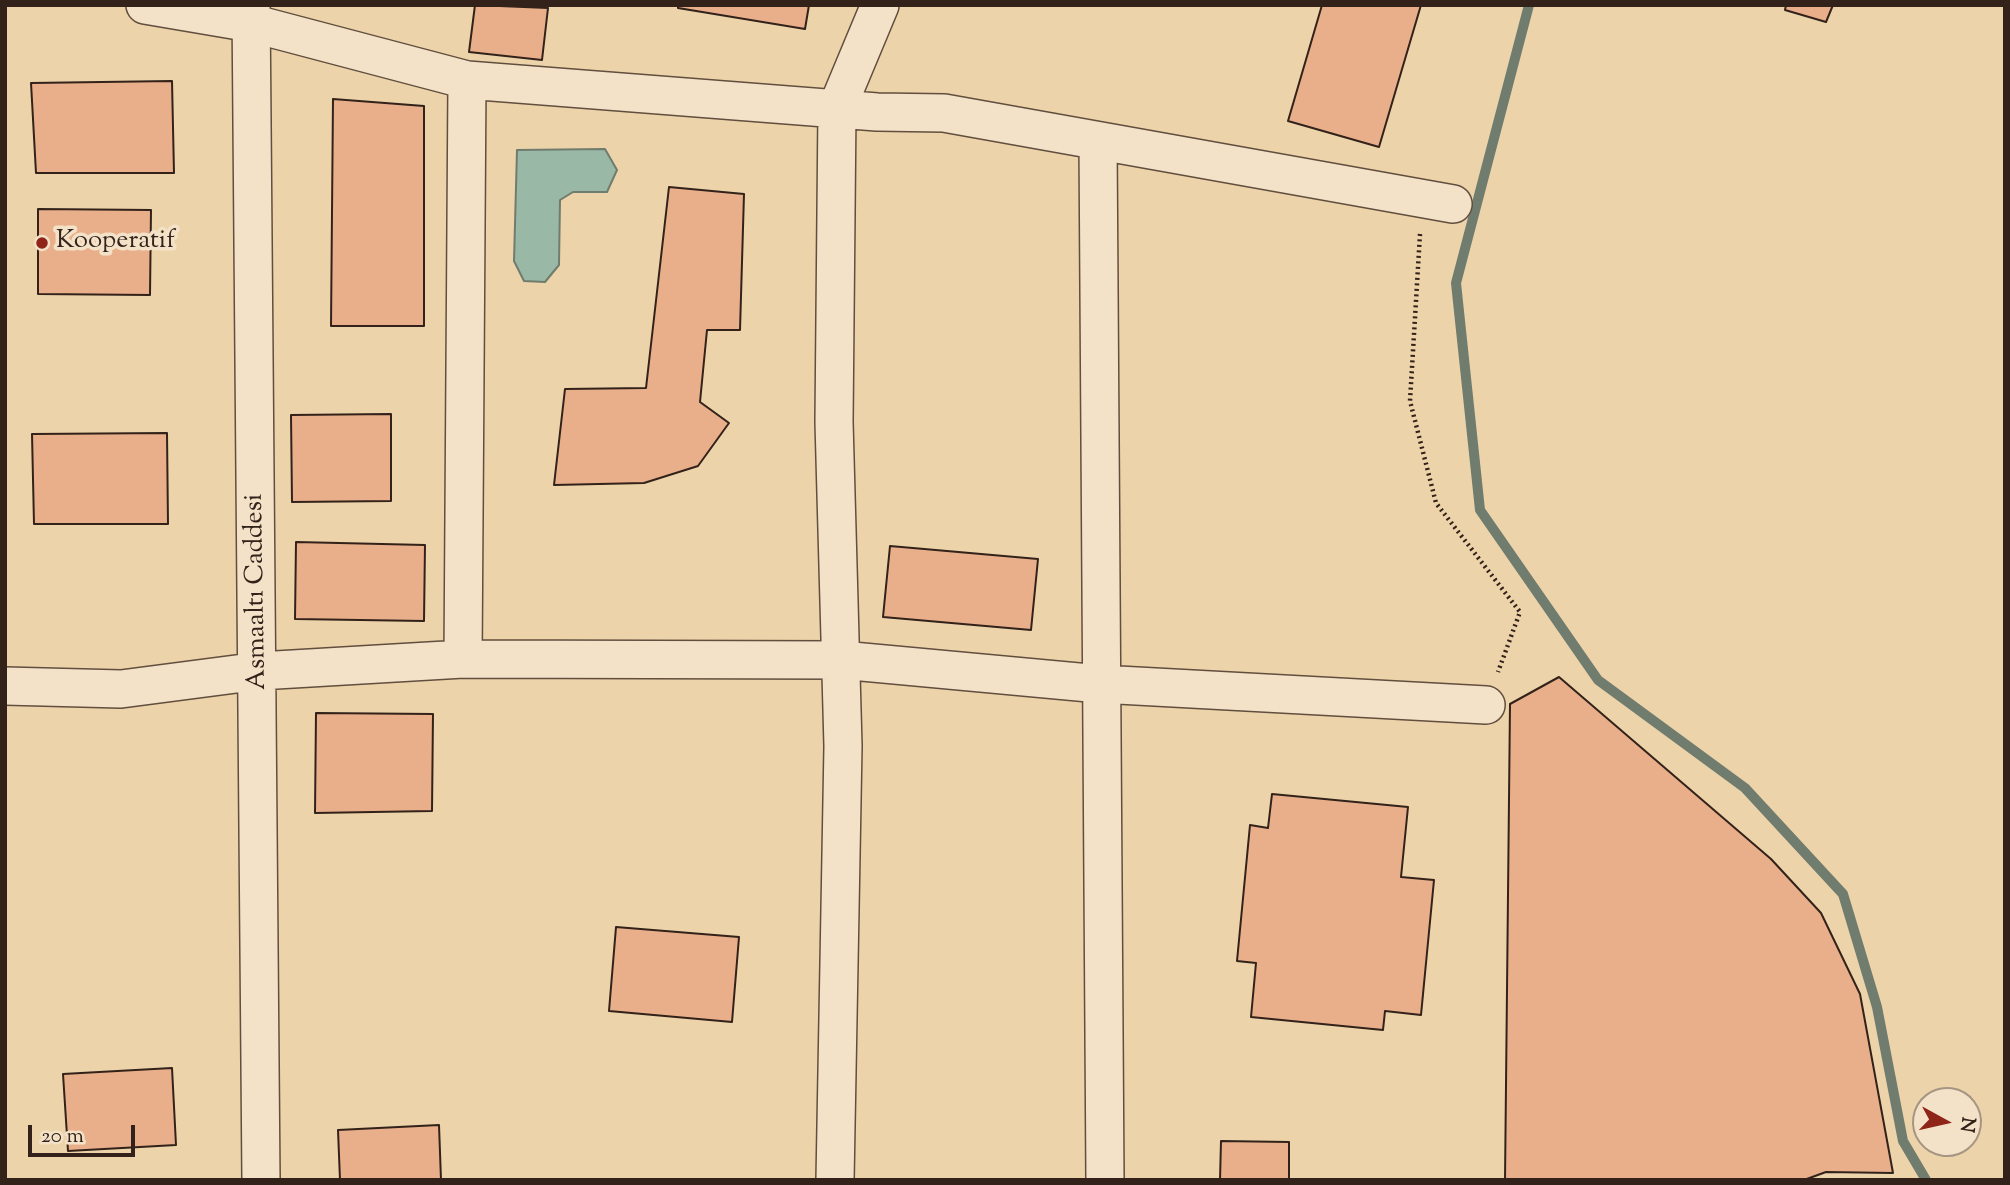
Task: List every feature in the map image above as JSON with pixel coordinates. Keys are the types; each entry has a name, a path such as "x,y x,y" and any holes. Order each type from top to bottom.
{"street":[{"path":"145,5 251,14 467,80 837,108 944,113 1438,201"},
{"path":"835,1180 843,746 834,422 837,108 880,5"},
{"name":"Asmaaltı Caddesi","path":"251,14 259,671 261,1180"},
{"path":"463,659 467,80"},
{"path":"1098,141 1105,1180"},
{"path":"5,687 121,689 259,671 463,659 841,660 1100,684 1486,705"}],"path":[{"path":"1438,201 1410,401 1436,503 1520,612 1486,705"}],"shaded area":[{"path":"605,149 617,170 607,192 573,192 560,200 559,265 545,282 524,281 514,261 517,150"}],"building":[{"path":"475,5 548,8 542,60 469,52"},
{"path":"678,5 809,5 805,29 678,8"},
{"path":"1322,5 1421,5 1379,147 1288,121"},
{"path":"1786,5 1833,5 1826,22 1785,10"},
{"path":"172,81 174,173 36,173 31,83"},
{"path":"333,99 424,106 424,326 331,326"},
{"path":"669,187 744,194 740,330 707,330 700,402 729,423 698,466 644,483 554,485 565,389 646,388"},
{"path":"38,209 151,210 150,295 38,294"},
{"path":"391,414 391,501 292,502 291,415"},
{"path":"167,433 168,524 34,524 32,434"},
{"path":"296,542 425,545 424,621 295,619"},
{"path":"890,546 1038,559 1031,630 883,617"},
{"path":"1559,677 1771,859 1821,913 1860,994 1893,1173 1826,1172 1804,1180 1505,1180 1510,704"},
{"path":"316,713 433,714 432,811 315,813"},
{"path":"1272,794 1408,807 1401,877 1434,880 1421,1015 1385,1011 1383,1030 1251,1017 1256,963 1237,961 1250,825 1268,828"},
{"path":"616,927 739,937 732,1022 609,1011"},
{"path":"172,1068 176,1145 68,1151 63,1074"},
{"path":"439,1125 441,1180 340,1180 338,1130"},
{"path":"1221,1141 1289,1142 1289,1180 1220,1180"}],"waterway":[{"path":"1529,5 1456,283 1480,510 1598,680 1745,788 1843,894 1877,1007 1903,1141 1926,1180"}],"place":[{"name":"Kooperatif","path":"42,243"}]}
